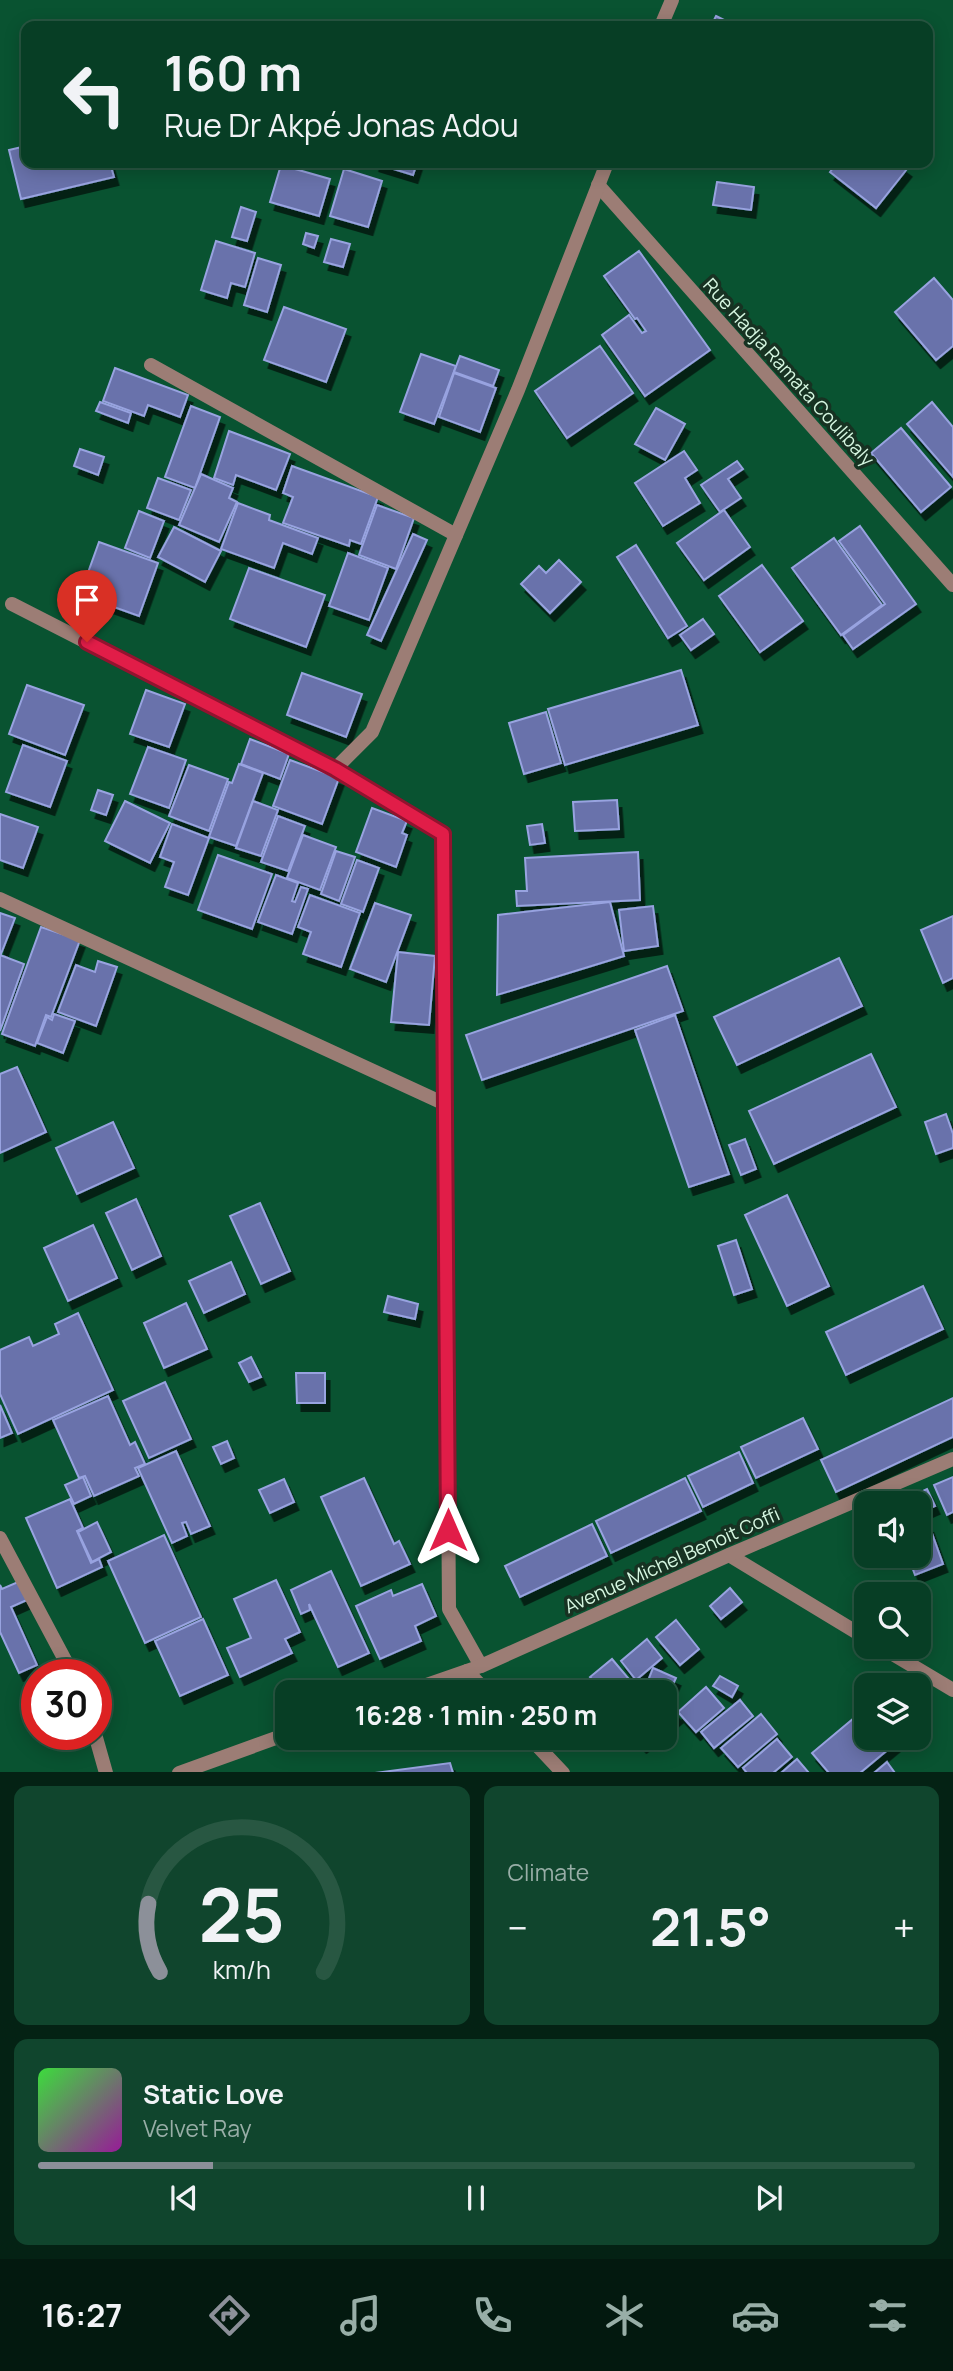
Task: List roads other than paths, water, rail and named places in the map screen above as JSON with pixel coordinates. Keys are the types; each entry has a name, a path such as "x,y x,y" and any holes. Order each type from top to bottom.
{"street":[{"path":"663,21 672,0"},
{"path":"335,769 372,732 518,390 605,168"},
{"name":"Rue Hadja Ramata Coulibaly","path":"598,185 953,585"},
{"path":"151,365 456,535"},
{"path":"12,604 335,769 443,834 449,1609 480,1680"},
{"path":"0,899 445,1104"},
{"name":"Avenue Michel Benoit Coffi","path":"440,1680 474,1668 953,1459"},
{"path":"0,1538 64,1659"},
{"path":"729,1555 854,1631"},
{"path":"901,1659 953,1690"},
{"path":"182,1772 275,1738"},
{"path":"100,1750 106,1772"},
{"path":"541,1750 562,1772"}]}
